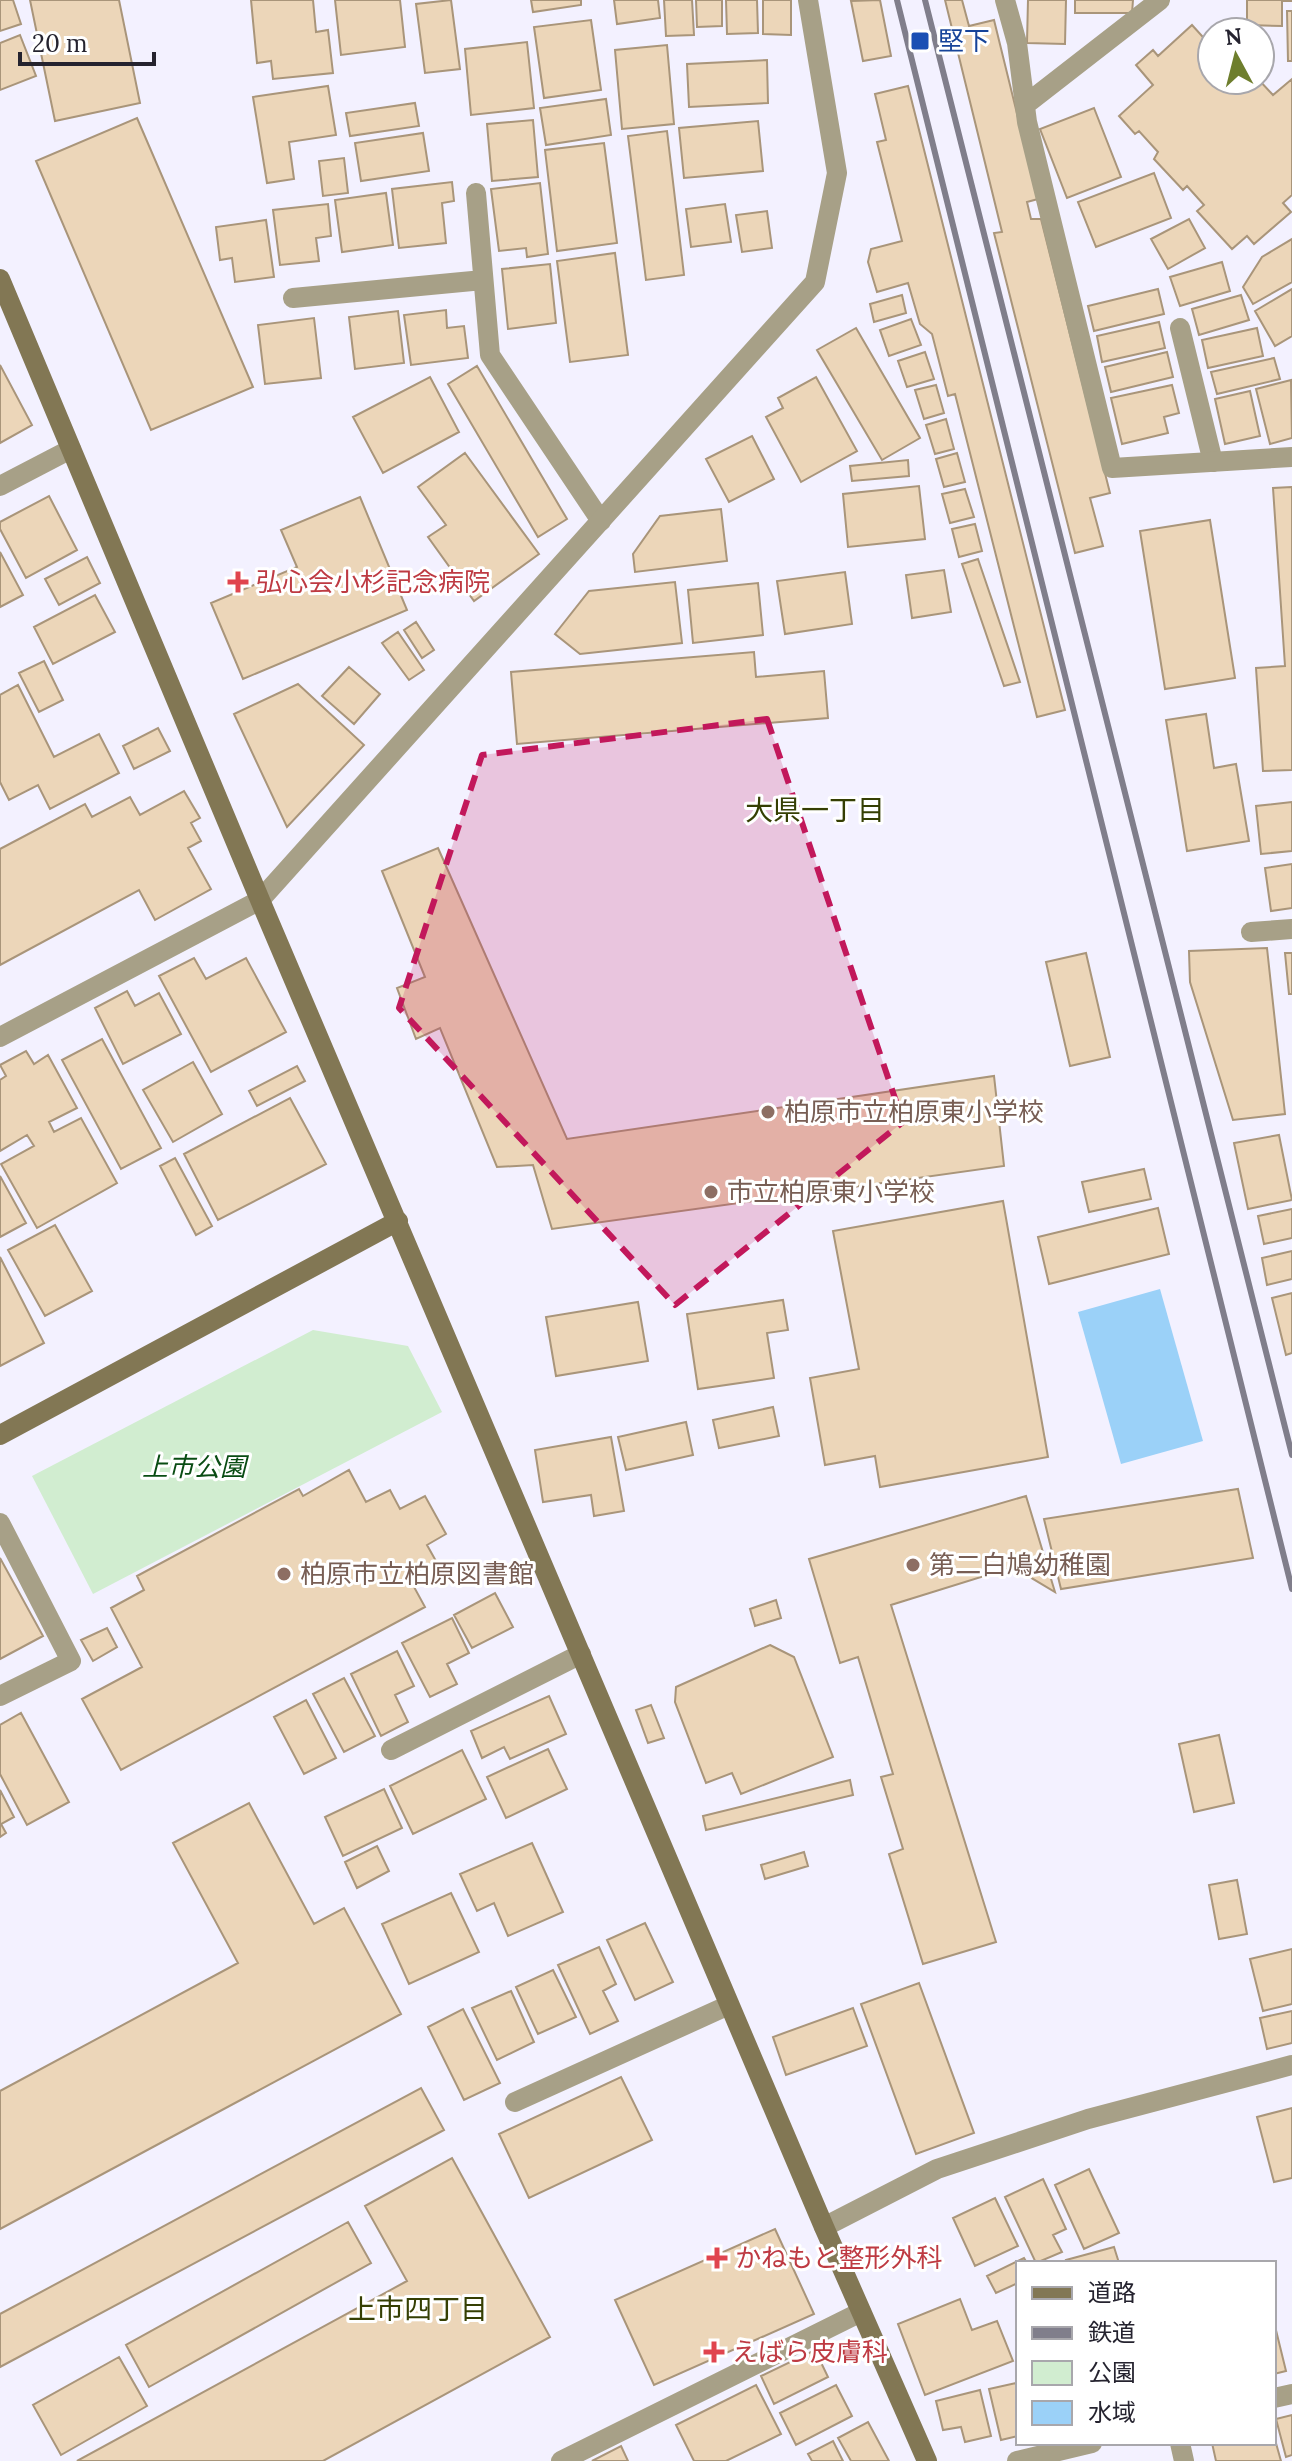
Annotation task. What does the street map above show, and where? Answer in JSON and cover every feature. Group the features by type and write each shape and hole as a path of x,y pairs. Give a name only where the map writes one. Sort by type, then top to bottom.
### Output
{"street":[{"path":"0,1037 260,900 815,282 837,173 808,0"},
{"path":"1005,0 1017,43 1025,105 1112,468 1292,457"},
{"path":"1025,105 1160,0"},
{"path":"476,193 490,355 601,521"},
{"path":"0,279 729,2005 927,2461"},
{"path":"293,298 483,280"},
{"path":"1180,328 1213,462"},
{"path":"0,486 71,449"},
{"path":"1251,932 1292,929"},
{"path":"0,1435 398,1221"},
{"path":"0,1523 71,1661 0,1696"},
{"path":"391,1750 581,1654"},
{"path":"515,2102 729,2005"},
{"path":"824,2227 937,2169 1088,2119 1292,2065"},
{"path":"561,2461 861,2312"},
{"path":"1017,2461 1084,2445"}],"highlighted area":[{"path":"767,719 903,1122 675,1305 399,1008 482,755"}],"green space":[{"name":"上市公園","path":"313,1330 408,1346 442,1412 93,1594 32,1476"}],"water":[{"path":"1160,1289 1203,1441 1121,1464 1078,1312"}],"building":[{"path":"0,0 13,0 21,24 0,31"},
{"path":"30,0 119,0 140,103 55,121"},
{"path":"251,0 313,0 316,32 328,30 333,73 273,79 271,61 257,63"},
{"path":"335,0 400,0 405,47 341,55"},
{"path":"451,0 460,69 425,73 416,4"},
{"path":"531,0 581,0 581,5 533,12"},
{"path":"614,0 658,0 660,18 617,24"},
{"path":"664,0 692,0 694,35 666,36"},
{"path":"696,0 722,0 722,26 697,27"},
{"path":"726,0 757,0 758,33 727,34"},
{"path":"763,0 791,0 791,35 763,34"},
{"path":"880,0 891,56 863,61 851,1"},
{"path":"945,0 962,0 969,26 994,20 1038,199 1027,202 1031,219 1041,219 1110,493 1090,498 1103,546 1075,553 994,233 1002,232"},
{"path":"1028,0 1066,0 1065,44 1027,43"},
{"path":"1075,0 1133,0 1132,13 1075,13"},
{"path":"1247,0 1292,0 1282,1 1282,26 1276,26 1276,16 1247,16"},
{"path":"1287,11 1292,11 1292,61 1288,61"},
{"path":"591,20 601,90 544,98 534,27"},
{"path":"1192,25 1196,29 1196,96 1276,96 1276,92 1292,79 1292,195 1283,203 1291,212 1254,244 1247,236 1232,249 1197,211 1204,205 1187,186 1183,190 1154,159 1158,152 1139,131 1135,134 1119,116 1153,85 1136,65 1153,50 1158,56"},
{"path":"20,35 36,76 0,90 0,43"},
{"path":"527,42 534,108 471,115 465,49"},
{"path":"667,45 674,124 622,129 615,50"},
{"path":"767,60 768,103 689,107 687,64"},
{"path":"328,86 336,135 289,142 294,179 267,183 253,97"},
{"path":"908,86 1065,710 1037,717 955,394 948,396 932,334 920,324 908,283 877,292 868,262 871,249 902,241 877,142 886,140 875,94"},
{"path":"606,99 611,135 546,145 540,108"},
{"path":"415,103 419,126 350,136 346,113"},
{"path":"1094,108 1121,177 1067,198 1040,129"},
{"path":"137,118 253,387 151,430 36,161"},
{"path":"533,120 538,177 492,181 487,124"},
{"path":"758,121 763,171 684,178 679,128"},
{"path":"667,131 684,275 646,280 628,136"},
{"path":"423,133 429,171 361,181 355,143"},
{"path":"604,143 617,243 557,251 545,150"},
{"path":"344,158 348,193 323,196 319,161"},
{"path":"1154,173 1171,218 1096,247 1078,202"},
{"path":"452,182 454,201 442,203 446,243 399,248 392,189"},
{"path":"540,183 548,254 527,257 526,248 499,251 491,189"},
{"path":"386,193 393,245 342,252 335,200"},
{"path":"328,204 331,236 316,238 319,261 280,265 273,210"},
{"path":"725,204 731,242 691,247 686,209"},
{"path":"767,211 772,248 742,252 736,215"},
{"path":"1189,219 1205,248 1168,269 1151,239"},
{"path":"266,220 274,277 235,282 232,258 220,260 216,227"},
{"path":"1292,239 1292,282 1253,304 1243,287 1262,257"},
{"path":"615,253 628,355 570,362 557,261"},
{"path":"1222,262 1230,291 1180,306 1170,277"},
{"path":"550,264 556,323 508,329 502,269"},
{"path":"1158,289 1164,314 1094,331 1088,306"},
{"path":"1292,289 1292,336 1275,346 1255,311"},
{"path":"902,295 906,313 874,322 870,304"},
{"path":"1241,295 1249,320 1199,335 1192,309"},
{"path":"446,310 447,328 464,326 468,358 411,365 404,315"},
{"path":"398,311 404,363 355,369 349,317"},
{"path":"314,318 321,378 265,384 258,325"},
{"path":"911,319 921,345 889,356 880,330"},
{"path":"1159,322 1165,348 1102,362 1097,336"},
{"path":"856,328 920,438 882,460 817,350"},
{"path":"1257,328 1263,356 1208,368 1202,340"},
{"path":"925,352 934,379 907,387 898,361"},
{"path":"1167,352 1173,377 1111,392 1105,367"},
{"path":"1274,358 1280,379 1217,394 1211,372"},
{"path":"0,365 32,425 0,443"},
{"path":"477,366 567,519 538,537 448,384"},
{"path":"430,377 459,432 383,473 353,417"},
{"path":"816,377 857,451 801,482 766,417 783,408 778,398"},
{"path":"1291,380 1292,438 1270,444 1256,389"},
{"path":"936,385 944,413 924,419 915,390"},
{"path":"1172,385 1179,413 1164,417 1168,433 1122,444 1111,398"},
{"path":"1250,391 1260,436 1225,444 1215,399"},
{"path":"946,419 954,449 935,454 926,425"},
{"path":"752,436 774,479 729,502 706,459"},
{"path":"465,453 539,554 474,601 428,537 446,525 418,487"},
{"path":"957,453 965,482 944,487 936,459"},
{"path":"908,460 909,476 852,481 850,466"},
{"path":"919,486 925,539 848,547 843,494"},
{"path":"1292,487 1292,770 1263,771 1256,668 1285,666 1273,488"},
{"path":"965,489 974,517 950,523 942,494"},
{"path":"49,496 77,550 26,578 0,529 0,522"},
{"path":"360,497 407,610 243,679 211,603 297,567 281,530"},
{"path":"721,509 727,561 635,572 633,554 660,516"},
{"path":"1210,520 1235,678 1165,689 1140,531"},
{"path":"975,524 982,551 959,557 952,529"},
{"path":"0,552 23,595 0,607"},
{"path":"87,557 100,583 59,605 45,579"},
{"path":"978,559 1020,682 1004,686 962,564"},
{"path":"944,570 951,612 912,618 906,575"},
{"path":"845,572 852,624 785,634 777,581"},
{"path":"675,582 682,643 580,654 555,634 589,591"},
{"path":"758,583 763,635 693,643 688,590"},
{"path":"95,595 115,632 53,664 34,627"},
{"path":"416,622 434,650 422,658 404,630"},
{"path":"398,632 424,670 409,680 382,643"},
{"path":"754,652 756,677 824,671 828,718 517,744 511,672"},
{"path":"44,661 63,700 39,712 19,673"},
{"path":"349,667 380,694 354,724 322,696"},
{"path":"298,684 364,745 287,827 234,714"},
{"path":"18,685 54,757 99,734 119,773 50,809 38,785 9,800 0,782 0,695"},
{"path":"1206,714 1214,768 1236,764 1249,841 1187,851 1166,720"},
{"path":"158,728 170,751 134,769 123,746"},
{"path":"184,791 200,818 191,823 201,841 188,848 211,889 155,920 139,890 0,965 0,849 85,804 92,817 130,797 140,815"},
{"path":"1292,802 1292,851 1261,854 1256,806"},
{"path":"438,848 567,1139 994,1076 1004,1166 552,1229 533,1165 497,1167 440,1028 416,1039 397,988 425,977 382,871"},
{"path":"1292,864 1292,908 1271,911 1265,868"},
{"path":"1267,948 1285,1114 1233,1120 1190,982 1189,951"},
{"path":"1086,953 1110,1057 1070,1066 1046,962"},
{"path":"1285,953 1292,953 1292,994 1289,994"},
{"path":"194,958 206,979 246,958 286,1032 211,1072 159,976"},
{"path":"127,991 135,1006 159,993 181,1034 123,1064 95,1008"},
{"path":"102,1039 161,1148 121,1169 62,1060"},
{"path":"26,1051 34,1064 48,1055 77,1108 49,1122 54,1132 81,1118 117,1183 37,1228 1,1164 34,1146 27,1135 0,1151 0,1080 6,1076 0,1065"},
{"path":"193,1062 222,1114 173,1142 143,1090"},
{"path":"297,1066 305,1081 257,1106 249,1091"},
{"path":"290,1098 326,1164 218,1220 184,1154"},
{"path":"1279,1135 1292,1200 1248,1209 1234,1143"},
{"path":"175,1158 212,1226 196,1235 160,1166"},
{"path":"1144,1169 1151,1199 1089,1212 1082,1182"},
{"path":"0,1176 26,1223 0,1237"},
{"path":"1003,1201 1048,1457 880,1487 875,1456 825,1465 810,1378 859,1369 833,1231"},
{"path":"1158,1208 1169,1254 1049,1284 1038,1237"},
{"path":"1292,1209 1292,1238 1264,1244 1258,1216"},
{"path":"55,1225 92,1291 45,1316 8,1250"},
{"path":"1292,1251 1292,1279 1267,1285 1262,1258"},
{"path":"0,1257 44,1343 0,1366"},
{"path":"1292,1293 1292,1353 1286,1355 1272,1298"},
{"path":"783,1300 788,1330 767,1333 774,1378 698,1389 687,1314"},
{"path":"638,1302 648,1361 556,1376 546,1317"},
{"path":"773,1407 779,1436 719,1448 713,1420"},
{"path":"686,1422 693,1455 626,1470 618,1437"},
{"path":"611,1437 624,1511 594,1516 591,1495 543,1502 535,1450"},
{"path":"349,1470 366,1502 390,1490 400,1509 425,1496 446,1534 427,1545 436,1561 408,1576 425,1607 121,1770 82,1699 142,1667 111,1608 144,1590 137,1576 299,1489 303,1496"},
{"path":"1238,1489 1253,1558 1061,1589 1044,1519"},
{"path":"1026,1496 1055,1592 1013,1567 891,1605 996,1942 923,1964 889,1854 903,1849 881,1777 893,1774 858,1657 840,1663 809,1559"},
{"path":"0,1558 43,1636 0,1659"},
{"path":"495,1593 513,1627 472,1648 454,1615"},
{"path":"776,1600 781,1618 755,1626 750,1609"},
{"path":"452,1618 469,1653 447,1664 457,1684 430,1697 402,1643"},
{"path":"107,1628 117,1647 93,1661 81,1640"},
{"path":"770,1645 794,1657 833,1757 741,1794 732,1773 706,1783 675,1702 676,1687"},
{"path":"397,1651 414,1686 395,1695 408,1722 381,1736 351,1674"},
{"path":"344,1678 375,1736 344,1752 313,1694"},
{"path":"549,1696 566,1734 510,1759 504,1747 482,1758 471,1731"},
{"path":"306,1700 336,1758 304,1774 274,1717"},
{"path":"651,1705 664,1738 648,1743 636,1710"},
{"path":"21,1713 69,1802 27,1825 0,1774 0,1725"},
{"path":"1219,1735 1234,1803 1194,1812 1179,1744"},
{"path":"548,1749 567,1789 506,1818 487,1777"},
{"path":"462,1750 486,1799 413,1834 390,1786"},
{"path":"850,1780 853,1795 706,1830 703,1816"},
{"path":"384,1789 402,1828 343,1856 325,1817"},
{"path":"0,1790 14,1817 1,1824 6,1833 0,1837"},
{"path":"249,1803 314,1924 344,1908 401,2014 0,2229 0,2091 238,1963 173,1843"},
{"path":"532,1843 563,1912 508,1936 494,1903 477,1911 460,1874"},
{"path":"377,1846 389,1871 357,1888 345,1862"},
{"path":"804,1852 808,1866 765,1879 761,1865"},
{"path":"1237,1880 1247,1934 1219,1939 1209,1885"},
{"path":"451,1893 479,1952 409,1984 382,1924"},
{"path":"645,1923 673,1982 635,2000 607,1940"},
{"path":"599,1947 616,1984 603,1991 618,2021 590,2034 558,1965"},
{"path":"1292,1949 1292,2004 1263,2011 1250,1959"},
{"path":"553,1970 576,2017 538,2034 516,1987"},
{"path":"919,1983 974,2133 916,2154 861,2004"},
{"path":"511,1991 534,2042 497,2060 472,2008"},
{"path":"853,2008 867,2046 786,2075 773,2037"},
{"path":"463,2009 500,2083 464,2100 428,2027"},
{"path":"1292,2011 1292,2043 1267,2049 1260,2018"},
{"path":"621,2077 652,2140 529,2198 499,2134"},
{"path":"421,2088 444,2130 0,2367 0,2314"},
{"path":"1292,2108 1292,2178 1274,2182 1257,2117"},
{"path":"452,2158 550,2337 323,2461 77,2461 407,2281 365,2206"},
{"path":"1089,2169 1119,2233 1084,2249 1055,2185"},
{"path":"1043,2179 1066,2229 1053,2235 1062,2252 1035,2261 1005,2197"},
{"path":"995,2198 1018,2246 975,2266 953,2218"},
{"path":"348,2222 371,2263 149,2387 126,2345"},
{"path":"775,2229 814,2314 654,2385 615,2300"},
{"path":"1114,2247 1118,2261 1066,2261"},
{"path":"1016,2262 1016,2284 996,2293 987,2276"},
{"path":"960,2299 972,2330 997,2321 1013,2361 925,2395 898,2324"},
{"path":"1276,2330 1286,2371 1276,2374"},
{"path":"815,2350 828,2377 774,2404 761,2376"},
{"path":"119,2357 147,2406 61,2455 33,2405"},
{"path":"1016,2383 1016,2436 1001,2440 989,2389"},
{"path":"756,2385 781,2434 726,2461 694,2461 676,2425"},
{"path":"836,2385 852,2416 796,2445 780,2413"},
{"path":"980,2390 991,2436 965,2442 961,2427 943,2430 936,2401"},
{"path":"1292,2415 1292,2455 1286,2457 1276,2419"},
{"path":"868,2422 889,2461 851,2461 838,2438"},
{"path":"833,2441 843,2461 812,2461 808,2454"},
{"path":"1276,2443 1281,2461 1216,2461 1212,2445"},
{"path":"621,2446 628,2461 592,2461"}],"railway":[{"path":"897,0 1292,1589"},
{"path":"925,0 1292,1455"}],"place":[{"name":"堅下","path":"920,41"},
{"name":"弘心会小杉記念病院","path":"238,582"},
{"name":"柏原市立柏原東小学校","path":"768,1112"},
{"name":"市立柏原東小学校","path":"711,1192"},
{"name":"第二白鳩幼稚園","path":"913,1565"},
{"name":"柏原市立柏原図書館","path":"284,1574"},
{"name":"かねもと整形外科","path":"717,2258"},
{"name":"えばら皮膚科","path":"714,2352"}],"district":[{"name":"大県一丁目","path":"815,810"},
{"name":"上市四丁目","path":"418,2309"}]}
